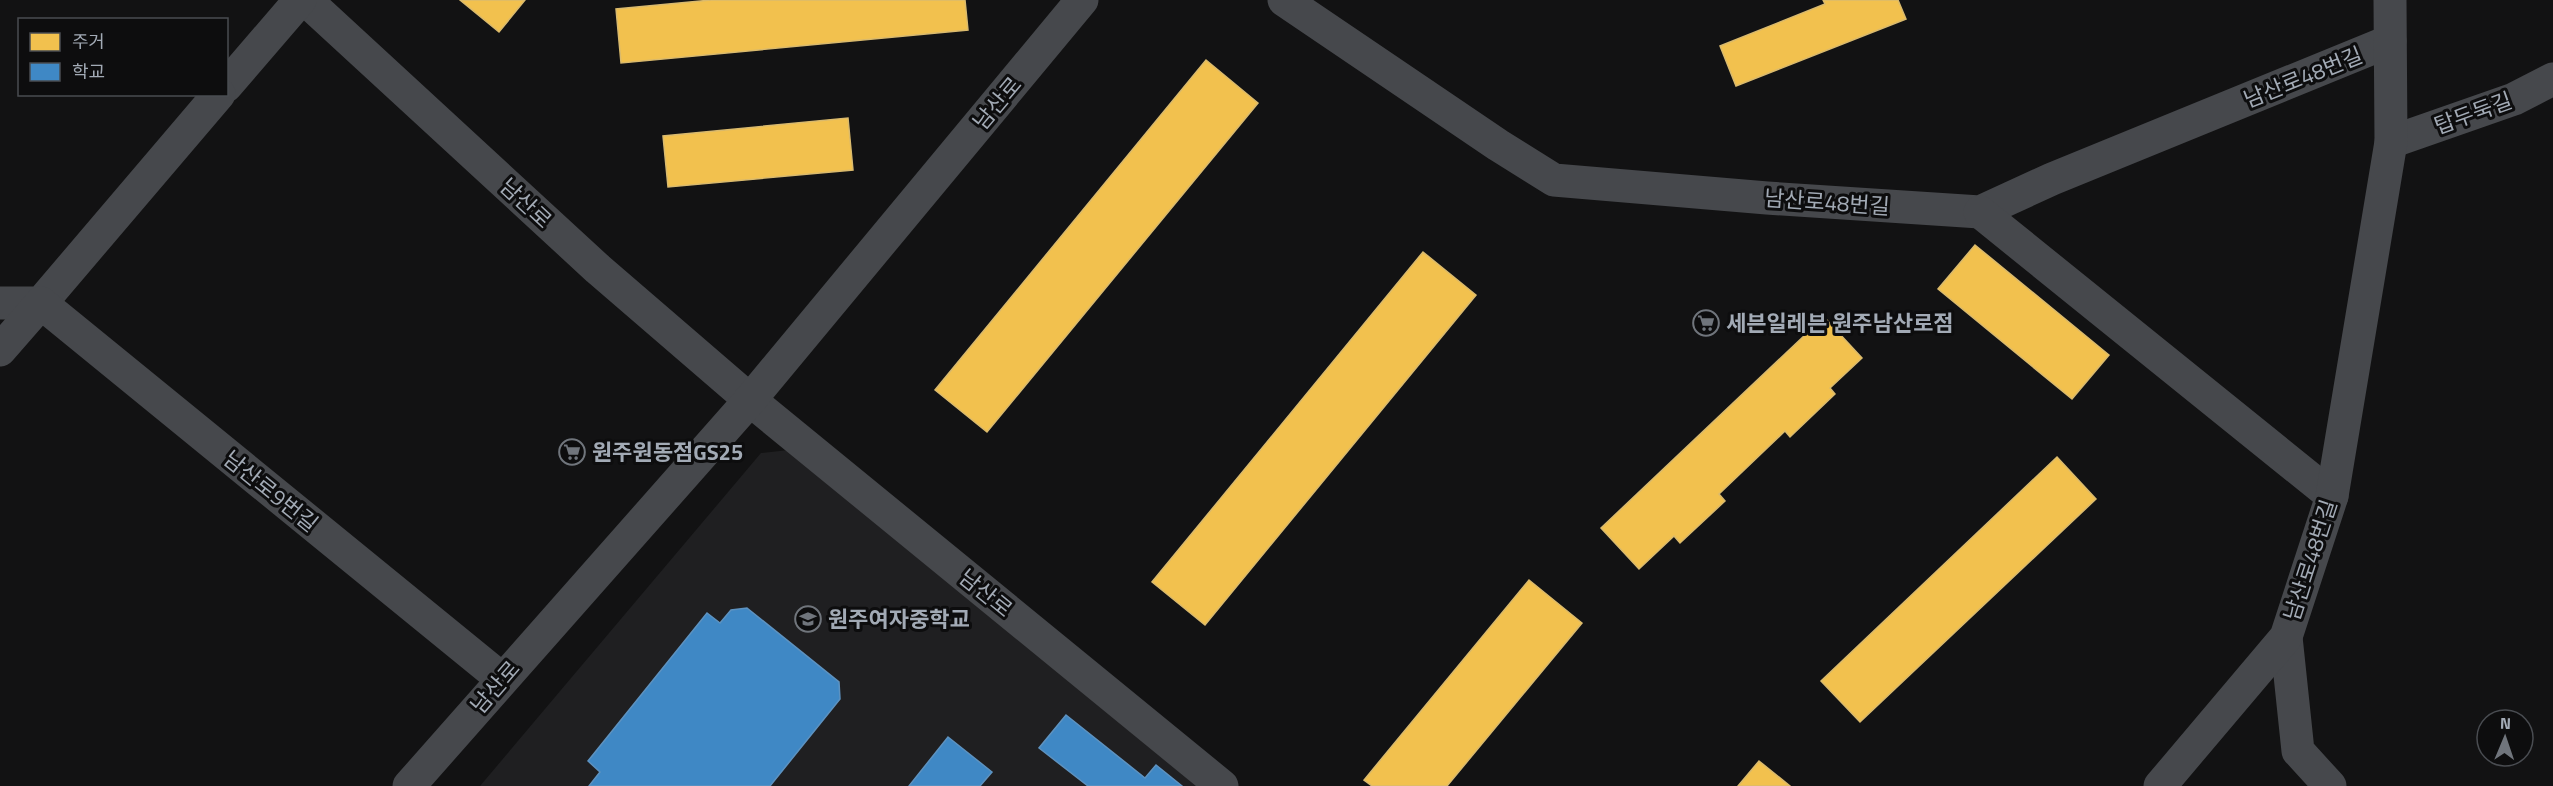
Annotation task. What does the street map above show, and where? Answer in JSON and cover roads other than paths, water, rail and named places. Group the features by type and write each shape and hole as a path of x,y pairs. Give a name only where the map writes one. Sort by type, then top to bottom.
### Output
{"street":[{"path":"228,84 300,0"},
{"name":"남산로","path":"306,0 597,269 750,400 1222,786"},
{"name":"남산로","path":"409,786 501,679 750,400 1082,0"},
{"name":"남산로48번길","path":"1284,0 1498,145 1554,180 1767,198 1980,212 2052,179 2390,41"},
{"name":"남산로48번길","path":"2160,786 2286,637 2332,496 2391,142 2390,0"},
{"name":"탑두둑길","path":"2391,142 2514,99 2553,79"},
{"path":"0,350 217,96"},
{"path":"1980,212 2332,496"},
{"path":"0,303 41,303"},
{"name":"남산로9번길","path":"41,303 501,679"},
{"path":"2286,637 2298,751 2330,786"}],"place":[{"name":"세븐일레븐 원주남산로점","path":"1706,323"},
{"name":"원주원동점GS25","path":"572,452"},
{"name":"원주여자중학교","path":"808,619"}]}
